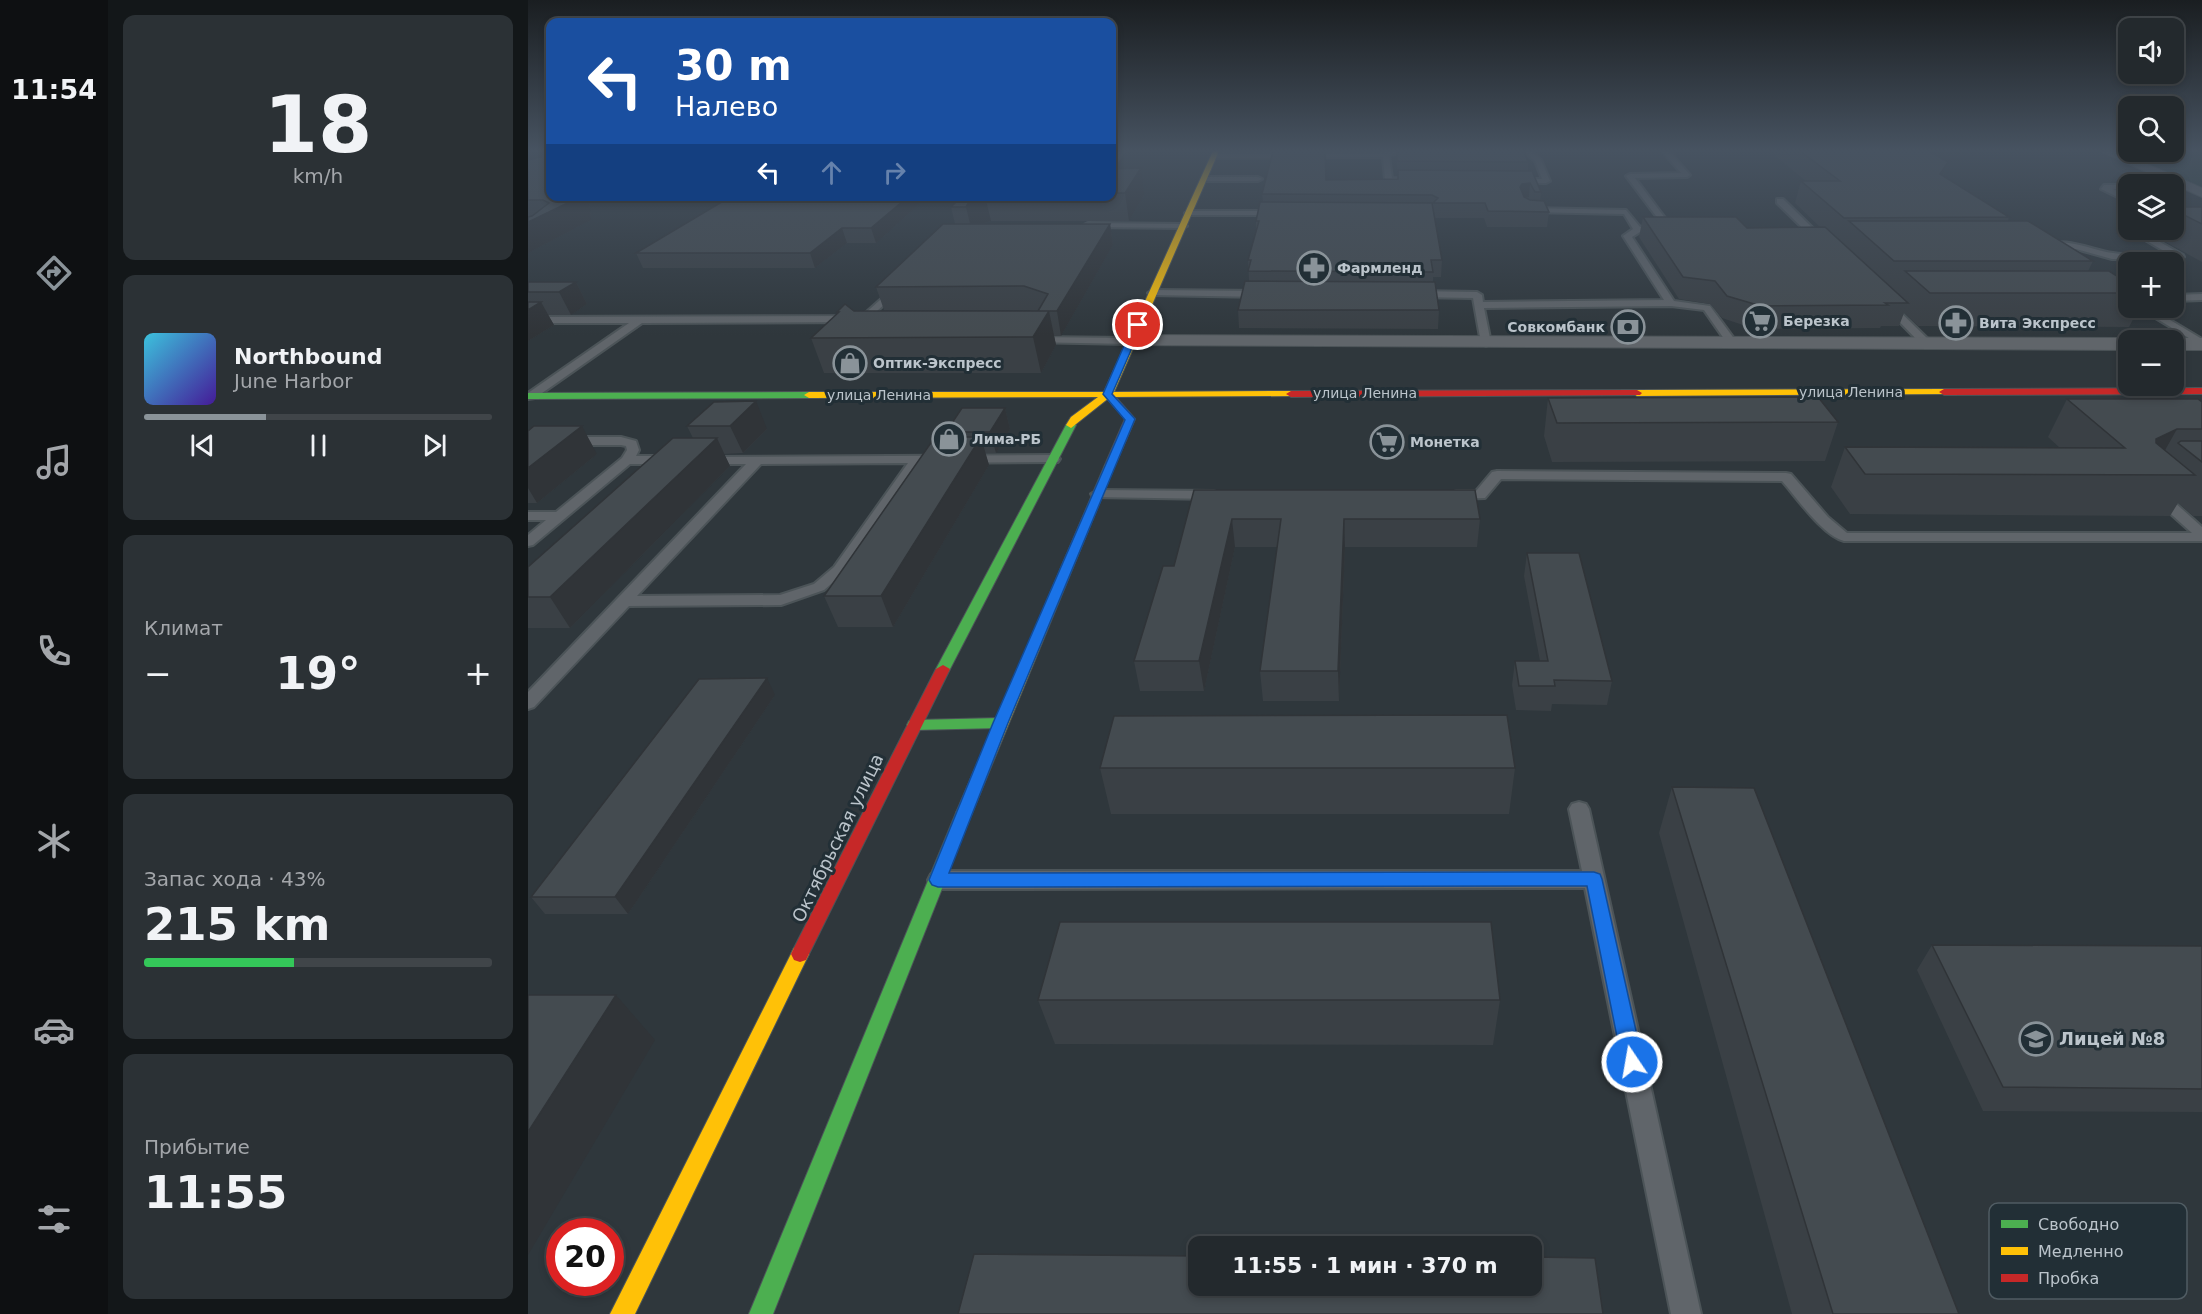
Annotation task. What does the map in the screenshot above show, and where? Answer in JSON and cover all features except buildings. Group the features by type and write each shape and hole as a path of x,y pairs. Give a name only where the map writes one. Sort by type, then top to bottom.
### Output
{"street":[{"path":"761,1314 1000,723 1130,419 1108,394 1189,212"},
{"path":"1130,341 2118,344"},
{"path":"2184,344 2202,344"},
{"name":"улица Ленина","path":"530,396 2202,391"},
{"name":"Октябрьская улица","path":"622,1314 914,725 1074,419 1108,394"},
{"path":"914,725 1000,723"}],"lane":[{"path":"1626,212 1638,230"},
{"path":"1657,212 1667,226 1638,230 1627,236 1671,303"},
{"path":"1792,212 1835,254"},
{"path":"1073,225 1116,229 1186,219 1282,213"},
{"path":"2039,246 2076,246 2112,256 2180,256 2151,240"},
{"path":"855,330 905,279"},
{"path":"1153,293 1269,294"},
{"path":"1408,294 1477,294 1486,343"},
{"path":"2184,298 2202,297"},
{"path":"1893,298 1881,298 1928,345"},
{"path":"1479,304 1671,303 1707,308 1733,344"},
{"path":"528,320 865,319 888,315"},
{"path":"2160,318 2202,344"},
{"path":"530,396 640,320"},
{"path":"1032,339 1041,326"},
{"path":"1020,340 1130,341"},
{"path":"528,441 621,441 632,444 633,450 627,460 528,542"},
{"path":"627,460 1054,459"},
{"path":"528,702 757,460"},
{"path":"624,601 781,600 819,586 839,570 917,460"},
{"path":"1444,495 1480,495 1497,475 1786,477 1823,520 1844,537 2202,536"},
{"path":"2151,489 2202,536"},
{"path":"1098,494 1231,495"},
{"path":"528,516 558,516"},
{"path":"1579,809 1686,1314"},
{"path":"938,880 1594,879"}],"traffic: fast":[{"path":"528,396 809,395"},
{"path":"943,669 1071,425"},
{"path":"914,725 1000,723"},
{"path":"761,1314 964,813"}],"traffic: slow":[{"path":"1071,425 1074,419 1108,394 1189,212"},
{"path":"1637,393 1944,392"},
{"path":"809,395 1291,394"},
{"path":"964,813 1110,465"},
{"path":"622,1314 800,954"}],"traffic: jam":[{"path":"1944,392 2202,391"},
{"path":"1291,394 1637,393"},
{"path":"1108,394 1130,419 1110,465"},
{"path":"800,954 943,669"}],"place":[{"name":"Фармленд","path":"1314,268"},
{"name":"Березка","path":"1760,321"},
{"name":"Вита Экспресс","path":"1956,323"},
{"name":"Совкомбанк","path":"1628,327"},
{"name":"Оптик-Экспресс","path":"850,363"},
{"name":"Лима-РБ","path":"949,439"},
{"name":"Монетка","path":"1387,442"},
{"name":"Лицей №8","path":"2036,1039"}],"route":[{"path":"1138,325 1108,394 1130,419 1000,723 938,880 1594,879 1632,1062"}]}
